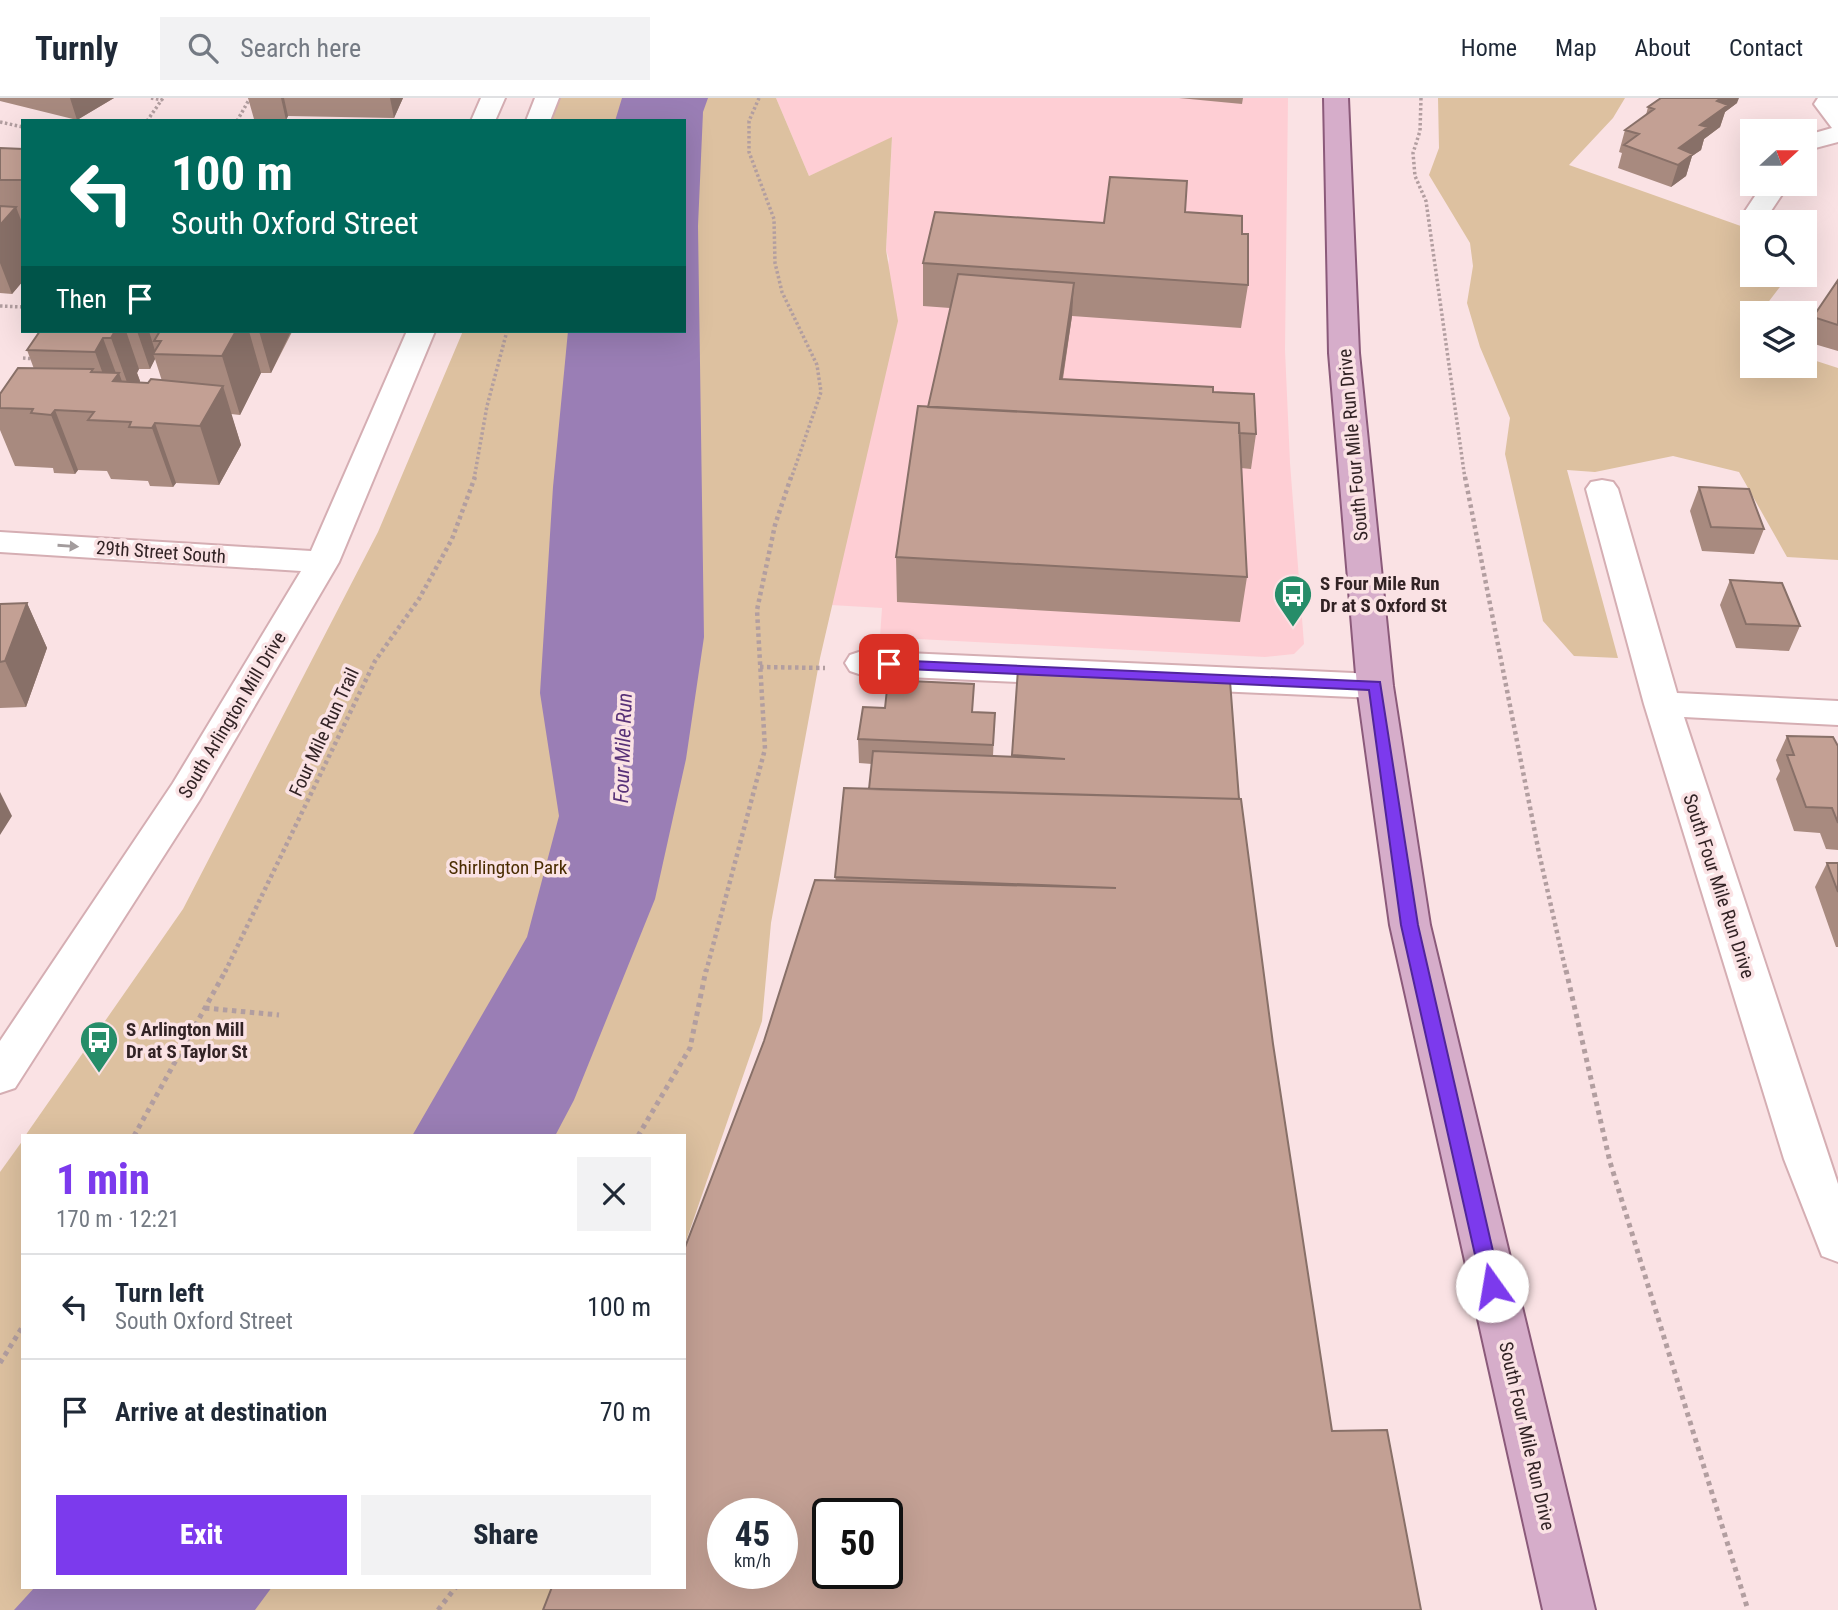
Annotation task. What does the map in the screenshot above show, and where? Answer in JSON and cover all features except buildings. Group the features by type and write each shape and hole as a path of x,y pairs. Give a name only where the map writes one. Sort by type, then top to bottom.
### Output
{"main road":[{"name":"South Four Mile Run Drive","path":"1336,98 1345,353 1375,686 1409,925 1569,1610"}],"street":[{"path":"484,119 492,98"},
{"path":"539,119 547,98"},
{"path":"1829,98 1826,104 1838,122"},
{"path":"1817,140 1838,134"},
{"name":"South Arlington Mill Drive","path":"0,1076 180,803 323,562 420,333"},
{"name":"South Four Mile Run Drive","path":"1602,489 1662,704 1822,1159 1838,1242"},
{"name":"29th Street South","path":"0,542 323,562"},
{"path":"862,663 1375,686"},
{"path":"1662,704 1838,713"}],"path":[{"path":"148,119 162,99 151,98"},
{"path":"238,119 250,98"},
{"path":"639,1134 690,1048 709,958 765,749 757,610 775,525 821,392 817,365 782,292 775,263 774,219 749,152 749,121 759,98"},
{"path":"1421,98 1420,131 1413,153 1415,176 1426,201 1467,495 1539,853 1610,1162 1748,1610"},
{"path":"0,122 21,127"},
{"path":"0,306 20,307"},
{"name":"Four Mile Run Trail","path":"135,1134 273,877 375,661 419,598 453,539 474,482 487,406 506,333"},
{"path":"23,358 44,360"},
{"path":"760,667 823,669 862,663"},
{"path":"205,1008 279,1015"},
{"path":"0,1363 21,1329"},
{"path":"438,1610 454,1589"}],"shaded area":[{"path":"776,98 1288,98 1285,350 1290,463 1304,644 1294,654 1265,657 880,637 882,608 831,605 889,259 886,250 892,138 809,176"}],"green space":[{"name":"Shirlington Park","path":"558,98 776,98 809,176 892,137 886,250 898,321 820,658 771,923 762,1021 686,1241 686,1134 26,1134 183,909 378,532 462,333 686,333 686,119 550,119"},
{"path":"1438,98 1625,98 1613,118 1569,165 1740,226 1740,287 1780,287 1769,301 1740,301 1740,378 1817,378 1817,361 1838,368 1838,560 1787,557 1739,472 1673,456 1595,472 1567,470 1618,658 1574,656 1543,621 1505,454 1510,418 1480,347 1467,303 1473,266 1470,243 1429,175 1439,148"},
{"path":"21,1143 21,1589 560,1589 551,1610 0,1610 0,1172"}],"water":[{"name":"Four Mile Run","path":"622,98 708,98 703,112 698,226 704,637 686,759 655,899 574,1100 556,1134 413,1134 527,937 559,816 540,693 553,487 568,333 686,333 686,119 616,119"},
{"path":"33,1589 271,1589 255,1610 14,1610"}],"place":[{"name":"S Four Mile Run Dr at S Oxford St","path":"1293,628"},
{"name":"S Arlington Mill Dr at S Taylor St","path":"99,1074"}],"route":[{"path":"889,664 1375,686 1409,925 1492,1286"}]}
